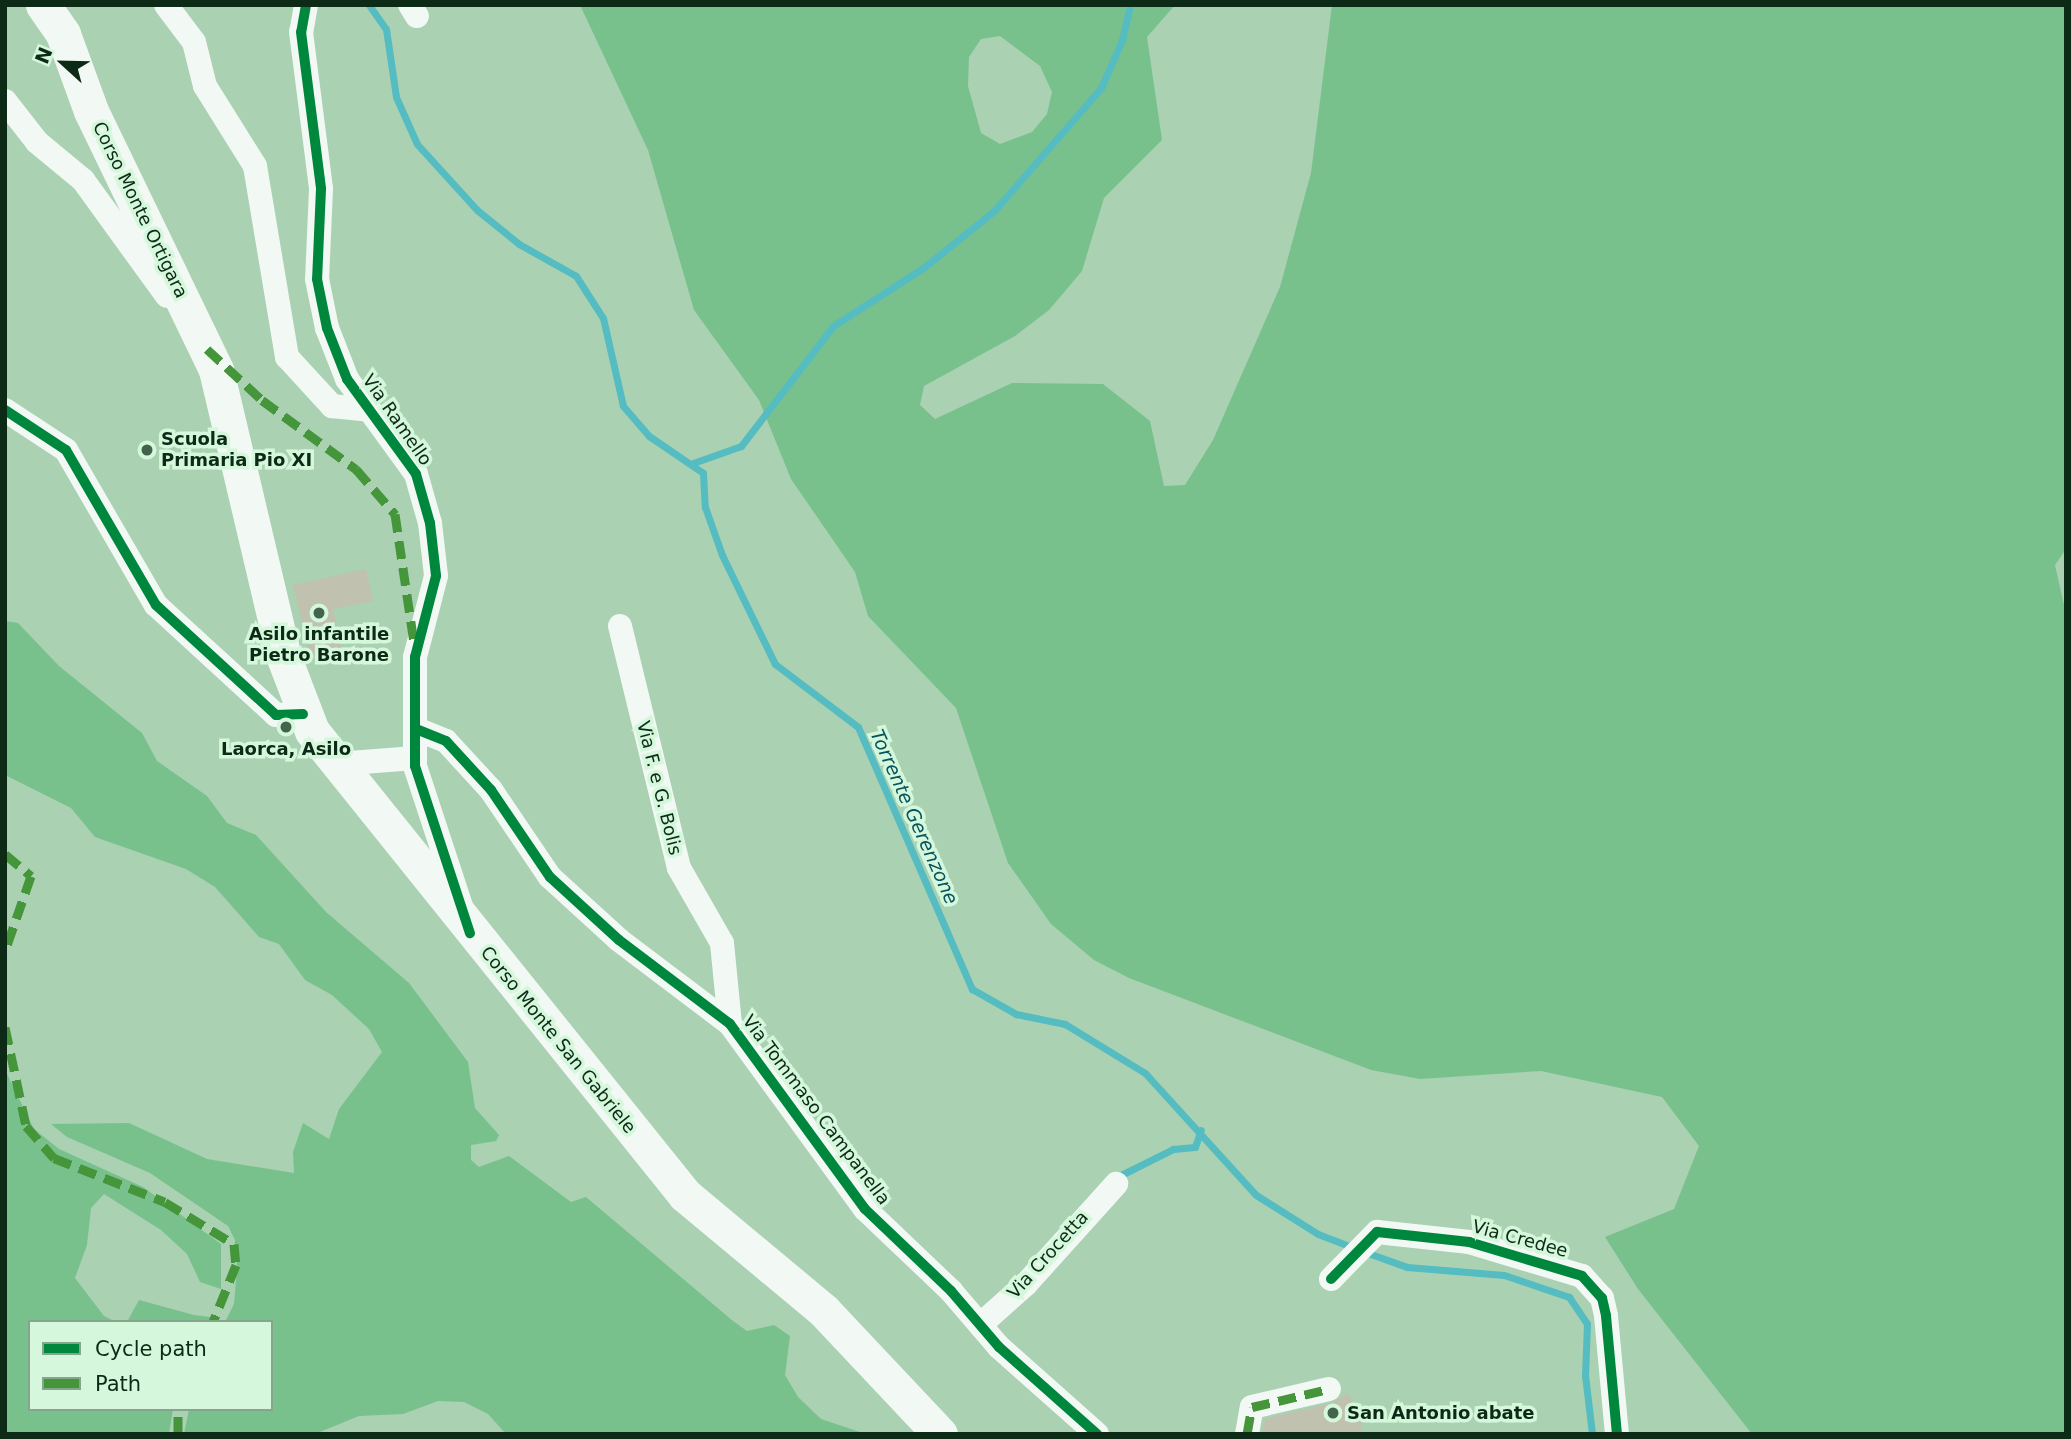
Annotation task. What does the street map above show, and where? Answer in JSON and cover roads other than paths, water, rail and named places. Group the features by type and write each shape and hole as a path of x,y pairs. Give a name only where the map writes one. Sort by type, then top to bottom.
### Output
{"main road":[{"name":"Corso Monte Ortigara","path":"43,5 63,34 91,111 203,340"},
{"name":"Corso Monte San Gabriele","path":"203,340 216,370 284,658 303,714 337,764 470,933 695,1205 824,1311 940,1434"}],"street":[{"name":"Via Ramello","path":"166,5 194,42 205,86 255,166 287,357 332,406 369,410"},
{"path":"289,41 295,5"},
{"name":"Via Ramello","path":"306,5 301,32 321,189 317,279 327,328 347,379 416,474 430,523 436,576 415,657 415,758 470,933"},
{"path":"5,101 37,142 83,180 203,340"},
{"path":"5,410 66,450 156,605 276,715 303,714"},
{"name":"Via F. e G. Bolis","path":"620,626 679,868 722,943 730,1024"},
{"name":"Via Tommaso Campanella","path":"416,729 446,741 491,790 550,877 619,940 730,1024 865,1209 980,1325 1097,1434"},
{"path":"337,764 382,765 415,758"},
{"name":"Via Crocetta","path":"980,1325 1026,1284 1116,1184"},
{"name":"Via Credee","path":"1337,1271 1377,1232 1469,1242 1582,1276 1602,1298 1617,1434"},
{"path":"1247,1434 1252,1407 1329,1389"}],"waterway":[{"name":"Torrente Gerenzone","path":"369,5 386,29 396,97 417,144 477,210 519,244 576,276 603,318 623,406 649,436 703,473 705,507 722,555 775,664 858,727 972,989 1016,1014 1065,1024 1145,1073 1256,1195 1318,1234 1354,1248"},
{"path":"693,463 741,446 833,326 923,268 994,211 1101,88 1122,40 1130,5"},
{"path":"1117,1177 1173,1149 1195,1147 1201,1130"},
{"name":"Torrente Gerenzone","path":"1365,1252 1407,1267 1504,1275 1569,1297 1587,1324 1585,1375 1592,1434"}],"place":[{"name":"Scuola Primaria Pio XI","path":"147,450"},
{"name":"Asilo infantile Pietro Barone","path":"319,613"},
{"name":"Laorca, Asilo","path":"286,727"},
{"name":"San Antonio abate","path":"1333,1413"}]}
